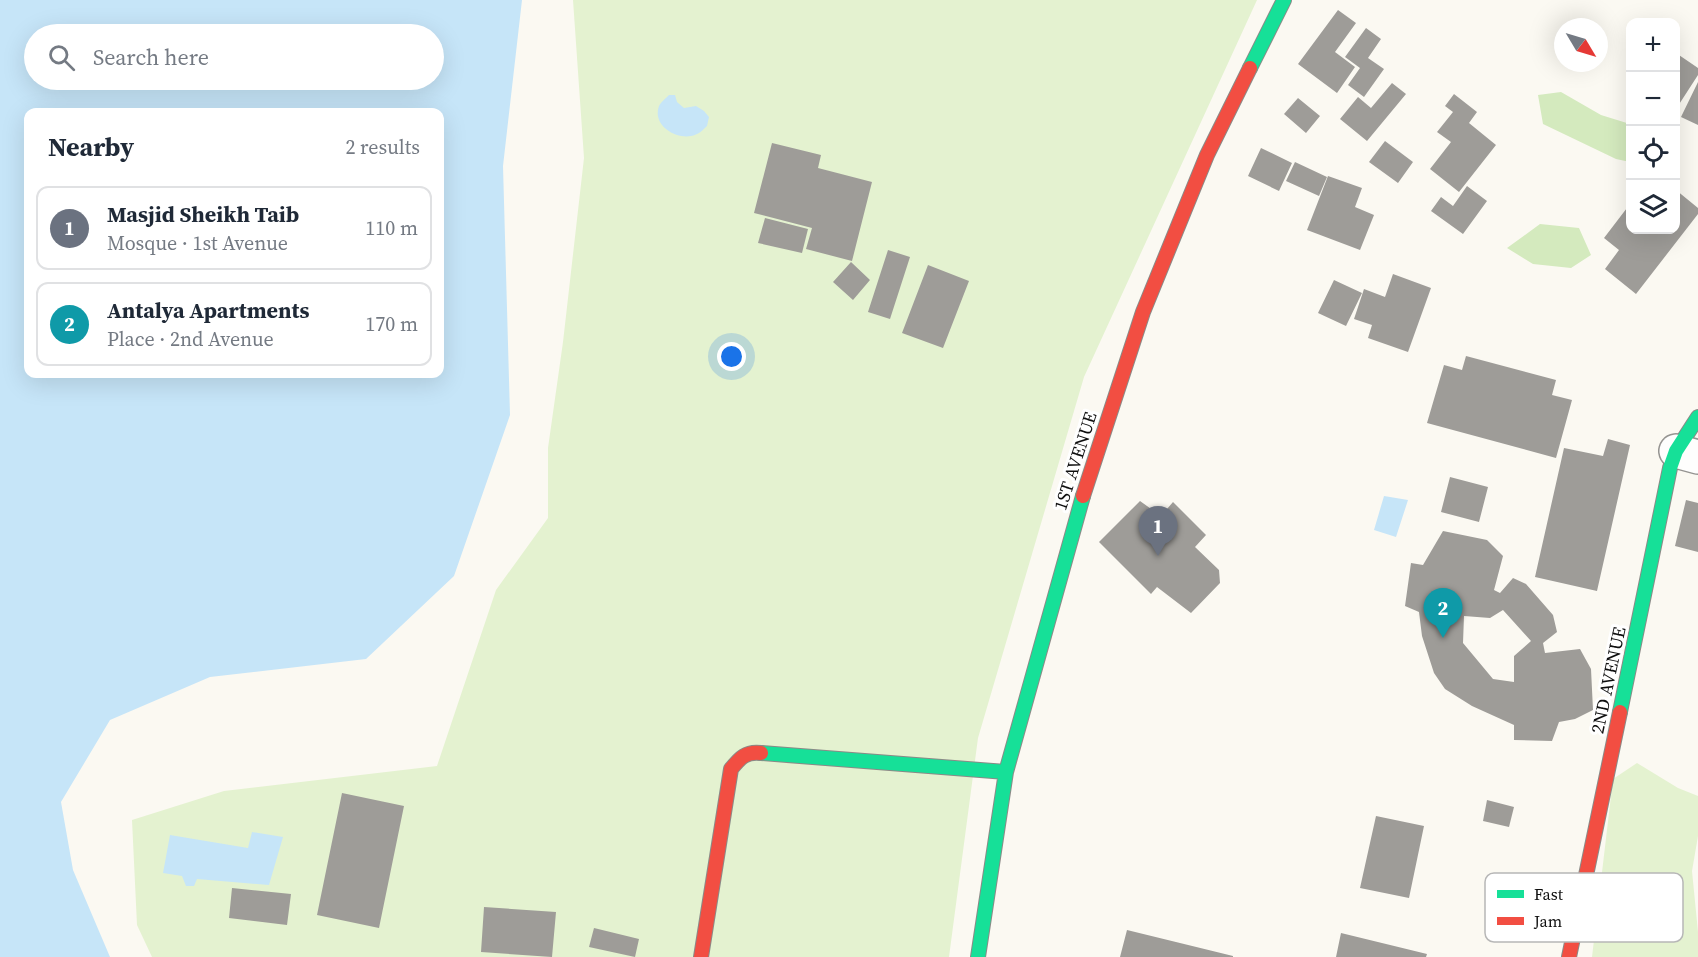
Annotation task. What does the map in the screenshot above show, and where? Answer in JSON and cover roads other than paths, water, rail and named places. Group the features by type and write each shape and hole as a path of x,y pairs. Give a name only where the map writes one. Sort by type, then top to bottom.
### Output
{"street":[{"name":"1ST AVENUE","path":"978,957 1006,772 1084,487 1143,312 1208,155 1284,0"},
{"name":"2ND AVENUE","path":"1586,873 1670,468 1687,454 1698,417"},
{"path":"701,957 731,769 742,756 754,752 1006,772"},
{"name":"2ND AVENUE","path":"1569,957 1572,942"}],"water":[{"path":"0,0 522,0 503,166 510,415 454,576 366,659 210,677 110,720 61,802 73,870 110,957 0,957"},
{"path":"669,95 675,95 677,102 684,108 696,106 704,111 709,117 707,126 691,136 678,135 666,129 658,113 659,106"},
{"path":"1384,496 1408,500 1396,537 1374,530"},
{"path":"252,832 283,837 269,885 197,879 194,886 186,886 182,876 163,873 170,835 248,848"}],"place":[{"name":"Masjid Sheikh Taib","path":"1158,556"},
{"name":"Antalya Apartments","path":"1443,638"}]}
